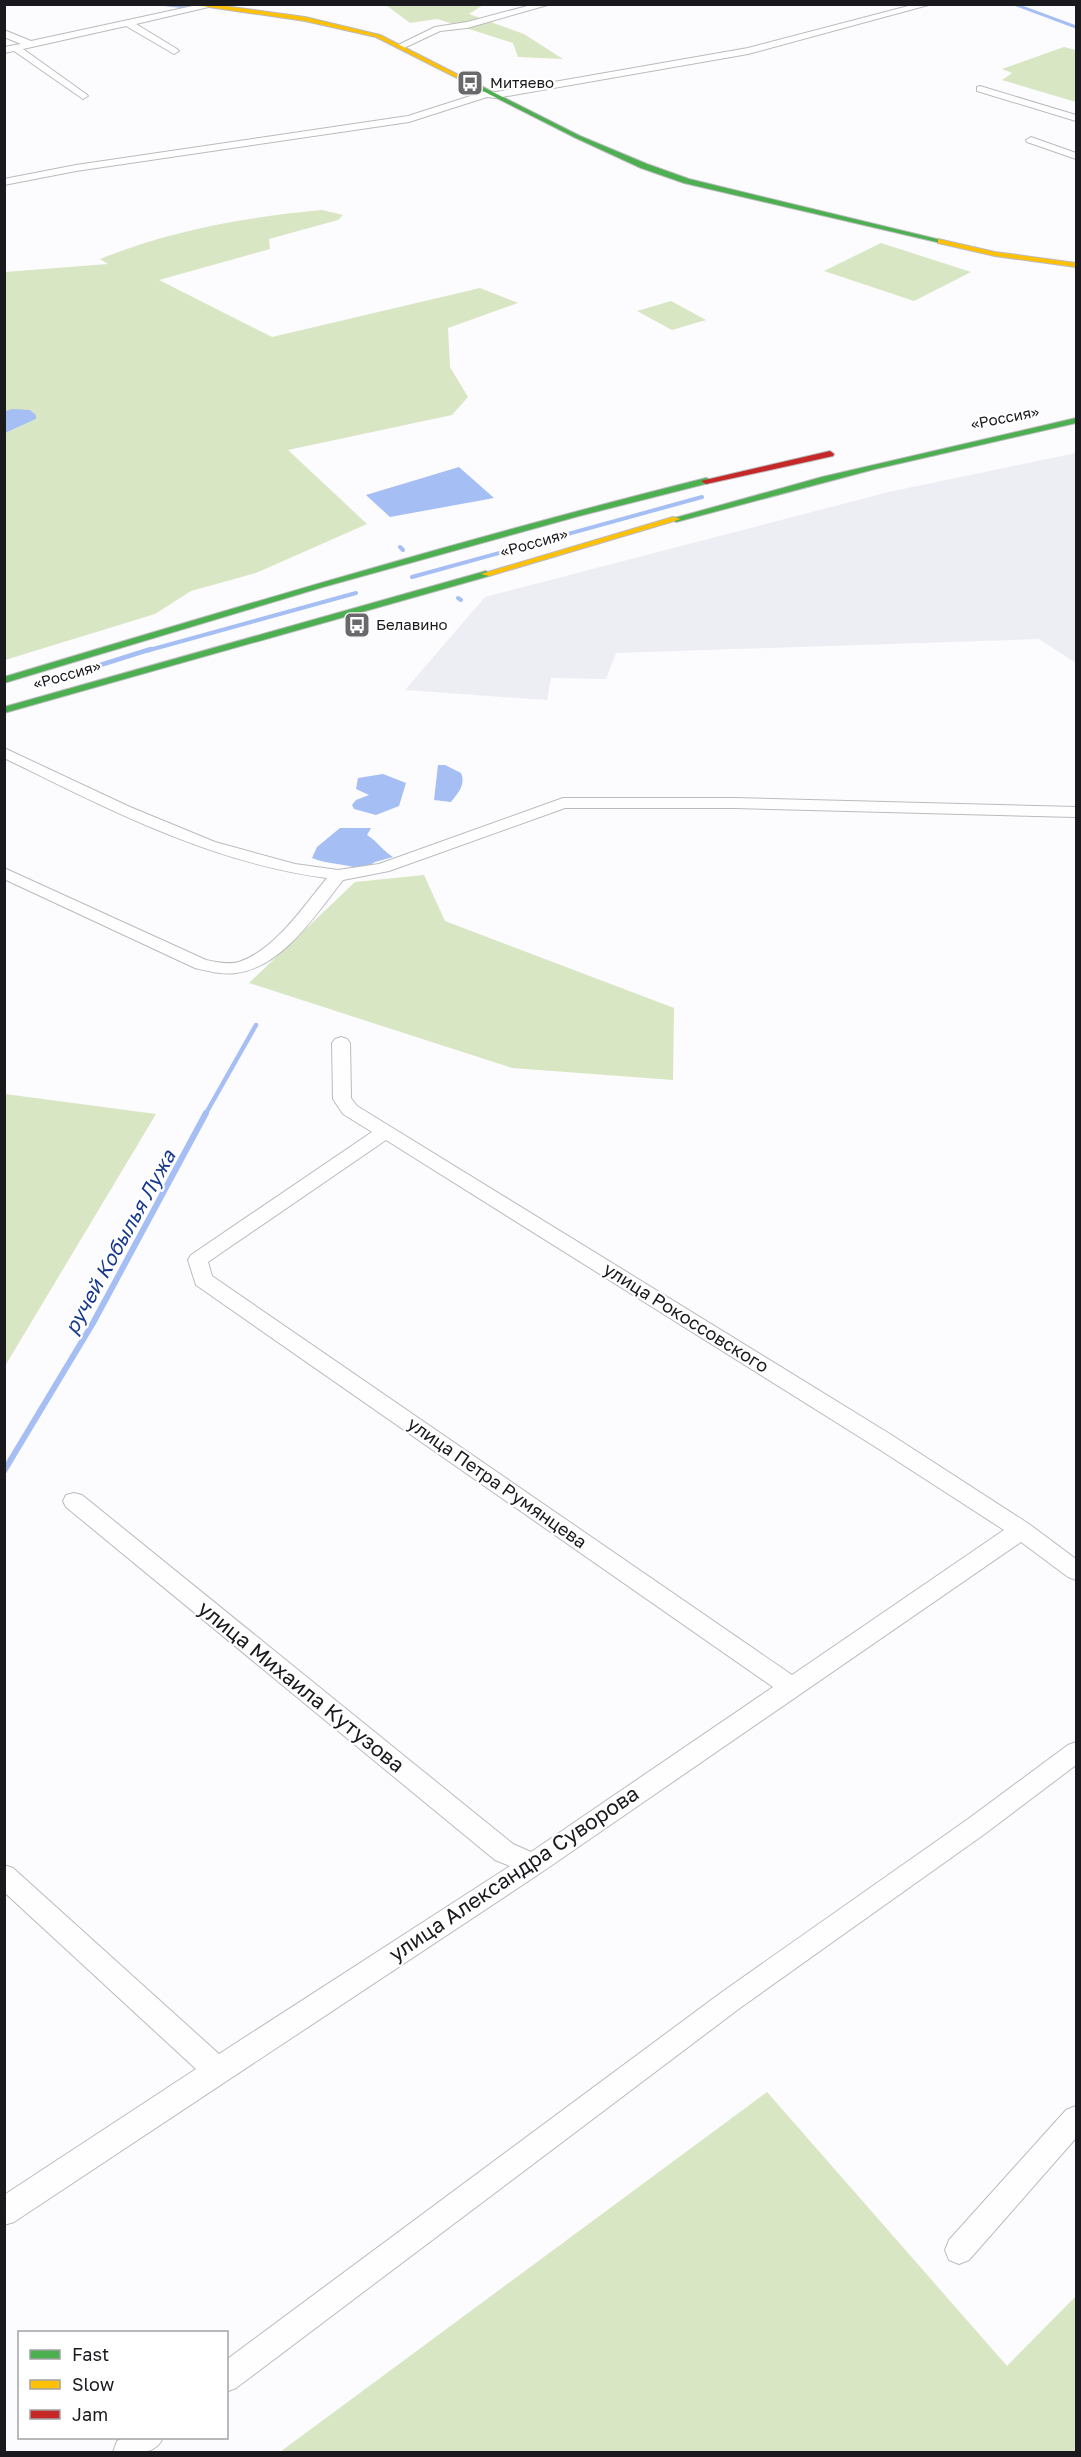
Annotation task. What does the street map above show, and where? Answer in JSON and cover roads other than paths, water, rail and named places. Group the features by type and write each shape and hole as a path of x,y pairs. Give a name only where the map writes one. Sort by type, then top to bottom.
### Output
{"main road":[{"path":"191,4 335,25 367,33 401,46 578,137 678,178 995,255 1077,266"},
{"name":"«Россия»","path":"1007,421 1077,409"},
{"name":"«Россия»","path":"4,710 366,609 797,484 940,448 1077,421"},
{"name":"«Россия»","path":"4,680 245,605 607,505 770,466 849,451"},
{"path":"411,559 395,569 397,581 415,589 435,589"},
{"path":"328,582 353,580 373,587 377,600 366,609"}],"street":[{"path":"401,46 438,29 466,25 547,4"},
{"path":"4,182 76,168 409,119 486,94 496,95 748,51 928,4"},
{"path":"4,51 208,6"},
{"path":"129,24 174,51"},
{"path":"4,33 32,45"},
{"path":"16,48 83,96"},
{"path":"980,89 1077,118"},
{"path":"1031,140 1077,156"},
{"path":"4,752 96,796 207,844 266,862 339,875 383,868 563,803 734,803 1077,812"},
{"path":"4,873 201,964 225,969 246,965 282,941 339,875"},
{"name":"улица Рокоссовского","path":"341,1043 342,1098 350,1110 872,1434 1021,1530 1077,1570"},
{"name":"улица Петра Румянцева","path":"385,1132 198,1260 203,1280 790,1686"},
{"name":"улица Михаила Кутузова","path":"74,1501 504,1852 533,1864"},
{"name":"улица Александра Суворова","path":"4,2212 533,1864 1021,1530"},
{"path":"228,2377 731,2000 977,1826 1077,1752"},
{"path":"4,1876 217,2070"},
{"path":"959,2250 1077,2119"},
{"path":"128,2452 147,2439"}],"water":[{"path":"30,410 36,415 36,419 5,433 5,411"},
{"path":"459,467 494,498 390,517 366,495"},
{"path":"438,765 445,765 461,773 462,785 451,802 434,800"},
{"path":"383,774 406,783 399,806 376,815 354,809 352,805 356,800 369,795 356,789 358,778"},
{"path":"340,828 371,828 367,835 393,857 375,862 363,870 312,858 317,847"}],"waterway":[{"path":"159,4 187,7"},
{"path":"1014,4 1076,27"},
{"path":"412,577 702,497"},
{"path":"400,547 403,550"},
{"path":"146,651 356,593"},
{"path":"37,685 151,649"},
{"name":"ручей Кобылья Лужа","path":"205,1115 256,1025"},
{"name":"ручей Кобылья Лужа","path":"4,1471 93,1323 206,1113"}],"place":[{"name":"Митяево","path":"470,83"},
{"name":"Белавино","path":"357,625"}]}
